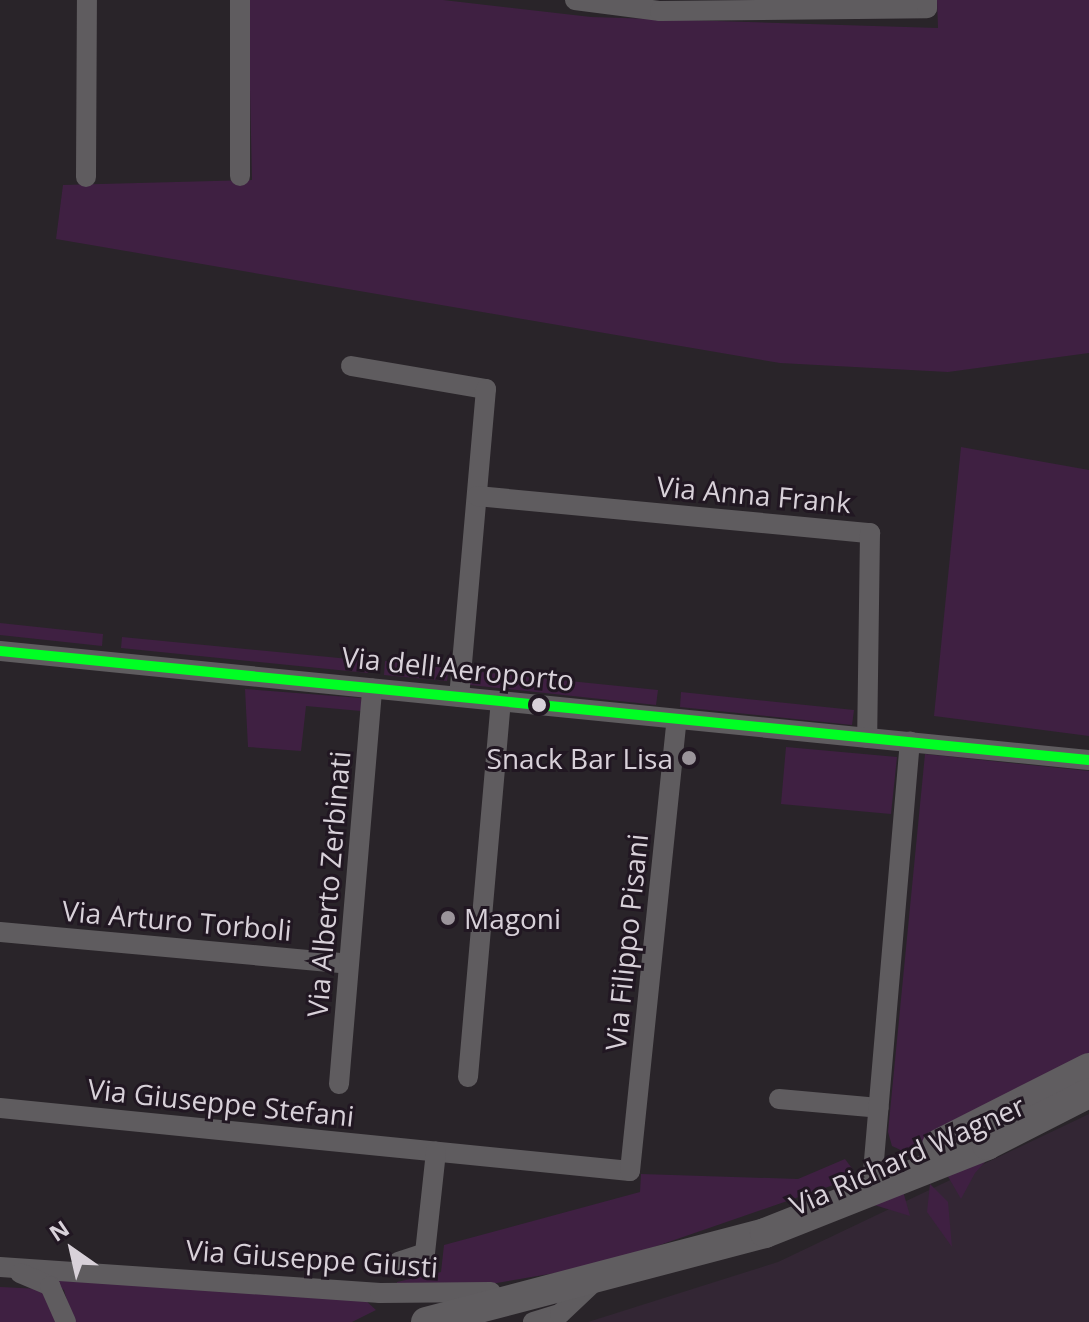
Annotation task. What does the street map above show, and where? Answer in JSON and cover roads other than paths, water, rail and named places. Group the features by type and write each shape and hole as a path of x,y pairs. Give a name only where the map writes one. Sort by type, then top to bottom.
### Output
{"main road":[{"name":"Via Richard Wagner","path":"726,1241 1089,1068"},
{"name":"Via Richard Wagner","path":"426,1322 606,1277 726,1241 922,1173 1089,1093"}],"street":[{"path":"86,177 87,0"},
{"path":"240,0 240,176"},
{"path":"575,0 660,6 927,4"},
{"path":"351,366 486,389 459,697"},
{"name":"Via Anna Frank","path":"477,496 870,533 867,738"},
{"name":"Via dell'Aeroporto","path":"0,651 1089,760"},
{"name":"Via Alberto Zerbinati","path":"339,1084 372,688"},
{"path":"468,1077 501,701"},
{"name":"Via Filippo Pisani","path":"630,1171 677,719"},
{"path":"873,1172 910,742"},
{"name":"Via Arturo Torboli","path":"0,932 349,964"},
{"path":"779,1099 879,1108"},
{"name":"Via Giuseppe Stefani","path":"0,1108 630,1171"},
{"path":"398,1262 425,1253 436,1152"},
{"name":"Via Giuseppe Giusti","path":"0,1268 458,1296 563,1275 606,1277"},
{"name":"Via Giuseppe Giusti","path":"0,1268 50,1286 66,1322"},
{"path":"533,1322 560,1314 606,1277"}],"place":[{"name":"Snack Bar Lisa","path":"689,758"},
{"name":"Magoni","path":"448,918"}]}
